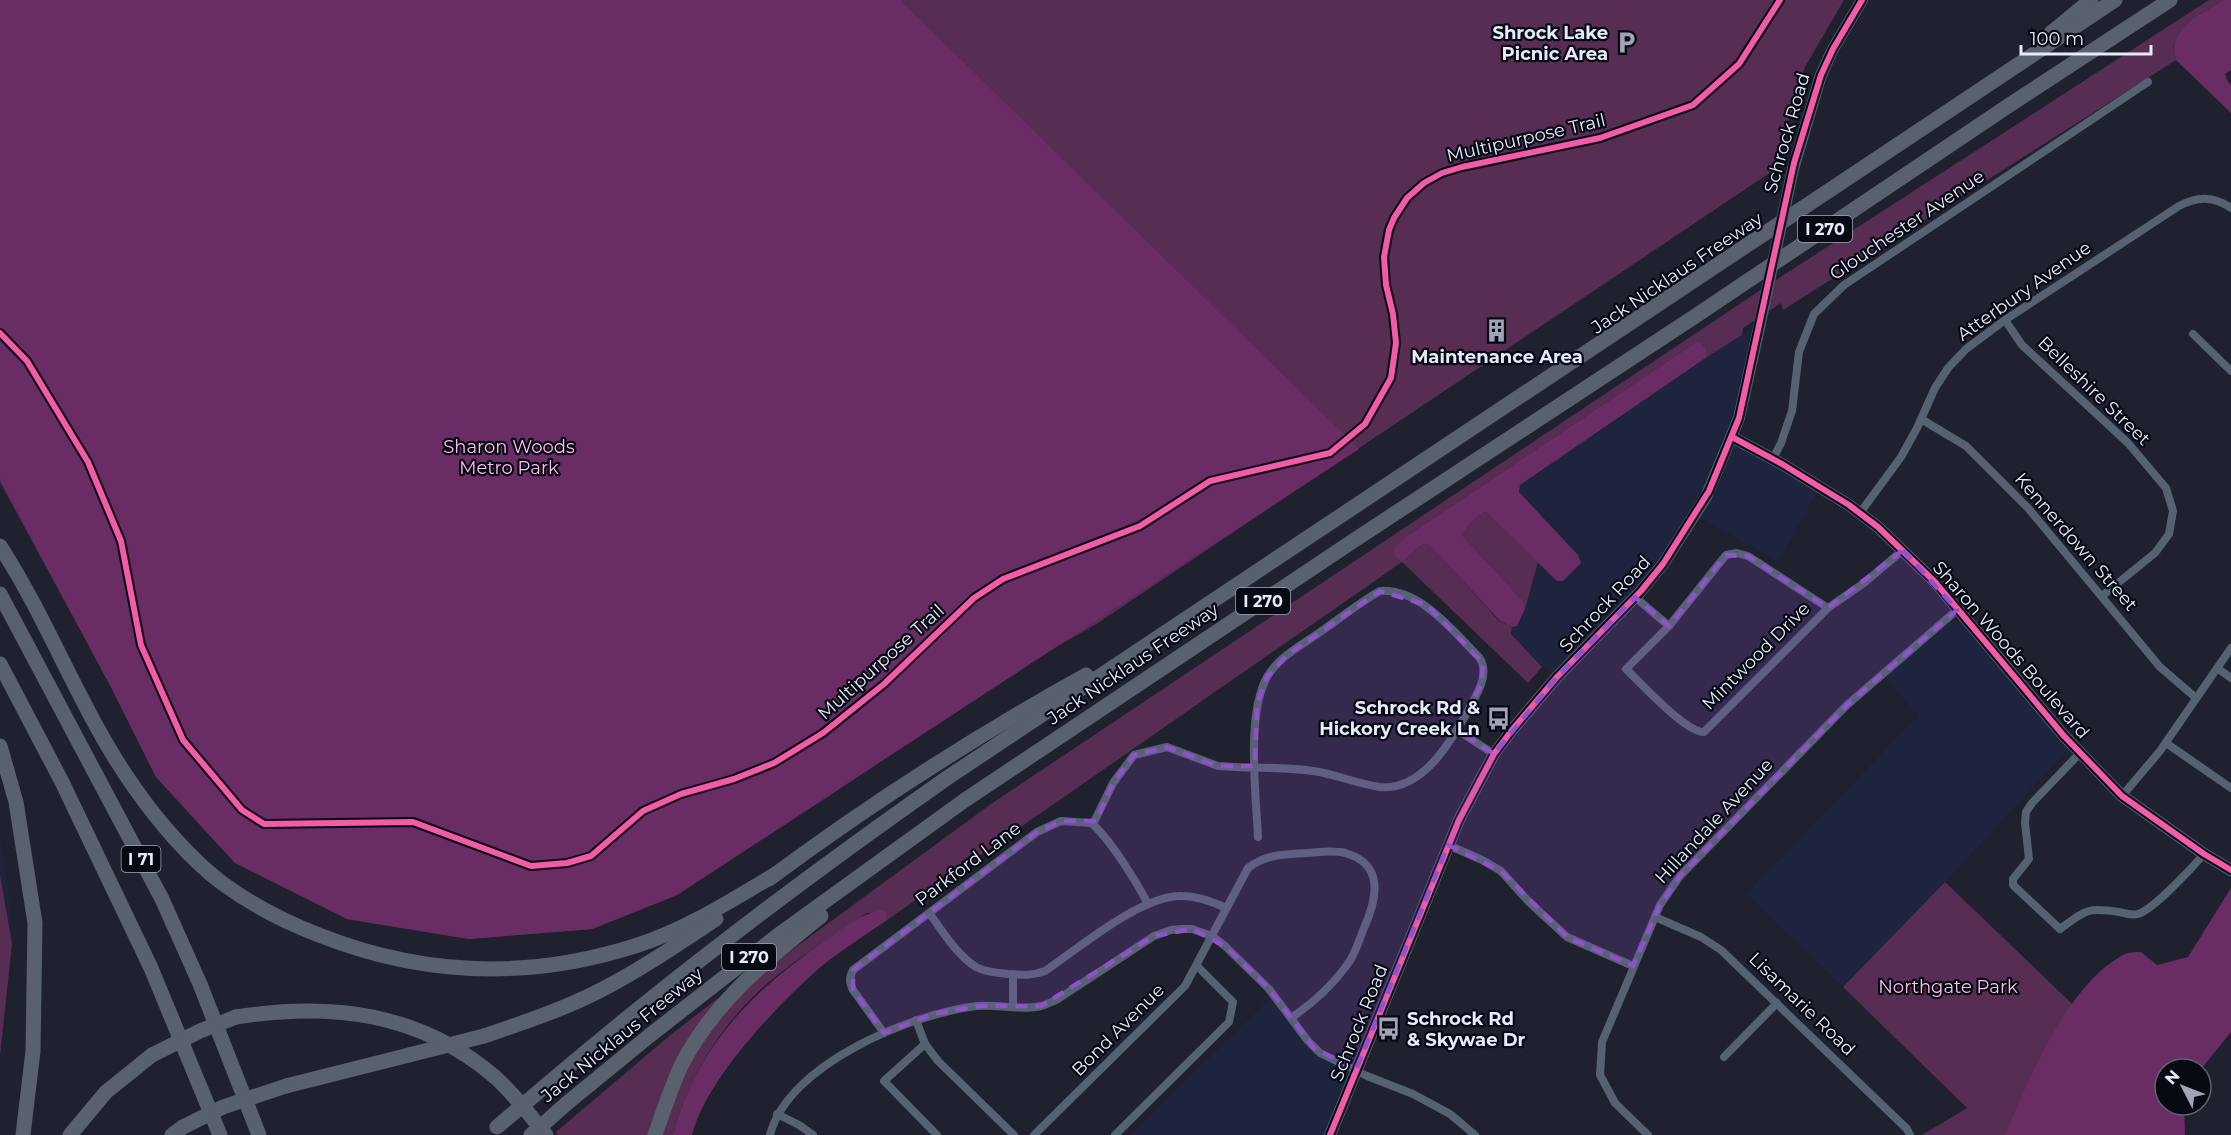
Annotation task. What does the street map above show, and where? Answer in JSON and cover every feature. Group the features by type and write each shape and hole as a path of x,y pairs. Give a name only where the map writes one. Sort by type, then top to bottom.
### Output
{"highway":[{"path":"1984,88 2091,0"},
{"name":"Jack Nicklaus Freeway","path":"493,1131 690,966 866,835 1472,427 2115,0"},
{"name":"Jack Nicklaus Freeway","path":"531,1135 649,1036 772,940 939,819 1093,713 2170,0"},
{"path":"2060,72 2184,0"},
{"path":"0,546 33,599 110,750 135,789 177,841 221,883 261,909 298,927 342,945 392,959 445,968 503,970 568,964 641,945 676,930 776,874"},
{"name":"I 71","path":"0,594 164,904 204,995 259,1135"},
{"path":"177,1131 223,1107 286,1086 484,1036 546,1014 598,991 663,954 902,785 1076,680 1173,628"},
{"name":"I 71","path":"0,664 62,782 146,957 220,1135"},
{"path":"0,746 16,802 35,923 33,1052 23,1135"},
{"path":"655,1135 682,1065 705,1027 735,992 787,943 939,819"},
{"path":"70,1135 106,1092 152,1055 200,1031 236,1017 271,1011 314,1009 357,1013 383,1019 445,1043 495,1077 526,1109 546,1135"}],"main road":[{"name":"Schrock Road","path":"1335,1133 1356,1070 1448,845 1494,754 1558,676 1635,597 1663,564 1709,491 1732,437 1747,386 1793,169 1821,75 1833,49 1862,0"},
{"name":"Sharon Woods Boulevard","path":"1732,437 1773,459 1860,513 1903,550 1935,582 2080,753 2122,796 2204,854 2231,870"}],"street":[{"name":"Glouchester Avenue","path":"1773,459 1792,411 1799,352 1814,314 1844,285 2148,82"},
{"name":"Atterbury Avenue","path":"1860,513 1901,456 1935,388 1948,368 1966,349 2005,320 2192,199 2207,198 2221,201 2231,208"},
{"name":"Belleshire Street","path":"2005,320 2022,345 2128,443 2166,488 2173,511 2169,534 2155,553 2102,596"},
{"path":"2193,334 2231,371"},
{"name":"Kennerdown Street","path":"1921,419 1966,446 2028,508 2160,668 2196,698"},
{"path":"1635,597 1669,626 1726,555 1737,553 1748,556 1828,608 1864,583 1903,550"},
{"path":"1148,903 1093,824 1113,783 1134,755 1167,747 1218,766 1255,766 1287,767 1325,772 1380,787 1399,786 1415,778 1441,754 1468,711 1481,685 1484,670 1483,663 1427,605 1388,590 1380,591 1287,655 1267,677 1257,704 1255,766 1258,837"},
{"name":"Mintwood Drive","path":"1669,626 1626,669 1684,724 1697,732 1704,732 1828,608"},
{"name":"Hillandale Avenue","path":"1648,1135 1615,1103 1600,1075 1602,1042 1660,906 1680,876 1839,714 1957,610"},
{"path":"2122,796 2166,743 2231,648"},
{"path":"2217,668 2231,678"},
{"path":"1457,730 1494,754"},
{"path":"2166,743 2231,788"},
{"path":"2080,753 2026,812 2029,859 2013,879 2013,885 2060,929 2080,914 2096,909 2133,915 2143,911 2185,877 2204,854"},
{"name":"Parkford Lane","path":"884,1033 849,984 853,970 1037,832 1061,821 1087,821 1093,824"},
{"path":"1448,845 1502,871 1529,902 1567,937 1634,966"},
{"path":"1212,936 1248,868 1258,860 1274,855 1330,852 1345,853 1362,861 1373,875 1376,894 1371,912 1349,963 1320,998 1291,1018"},
{"path":"930,914 960,953 977,968 1035,975 1045,971 1148,903 1182,896 1210,901 1226,908"},
{"name":"Lisamarie Road","path":"1655,917 1701,937 1721,950 1910,1135"},
{"path":"770,1135 777,1114 801,1084 831,1062 884,1033 933,1014 979,1006 1041,1006 1058,999 1162,932 1192,929 1212,936 1225,946 1269,989 1314,1048 1356,1070 1413,1094 1450,1114 1475,1135"},
{"name":"Bond Avenue","path":"1034,1135 1185,986 1212,936"},
{"path":"1115,1135 1229,1022 1233,1002 1197,966"},
{"path":"1012,1007 1013,974"},
{"path":"1724,1057 1777,1003"},
{"path":"916,1020 925,1044 938,1061 1014,1135"},
{"path":"925,1044 884,1081 937,1135"},
{"path":"777,1114 813,1135"}],"highlighted area":[{"path":"1903,550 1957,610 1847,705 1680,876 1660,905 1633,966 1567,937 1501,871 1448,845 1356,1070 1314,1048 1269,989 1225,946 1192,929 1154,936 1041,1006 979,1006 933,1014 884,1033 853,990 853,970 1037,832 1061,821 1096,821 1113,783 1134,755 1167,747 1218,766 1255,766 1257,704 1267,677 1287,655 1380,591 1427,605 1483,663 1481,685 1457,730 1494,754 1557,677 1635,597 1669,626 1726,555 1748,556 1828,608"}],"shaded area":[{"path":"1761,323 1733,440 1822,484 1778,562 1696,515 1664,560 1555,680 1511,634 1512,627 1517,626 1525,609 1538,562 1557,581 1578,555 1519,492 1520,485 1707,357"},
{"path":"1964,619 2072,746 1843,987 1746,894 1918,716 1884,676 1951,621"},
{"path":"0,837 8,884 12,944 0,1056"},
{"path":"1274,994 1311,1044 1354,1069 1328,1135 1131,1135"}],"green space":[{"name":"Sharon Woods Metro Park","path":"0,0 1844,0 1805,67 1777,168 1098,623 978,692 835,792 677,895 592,929 469,939 347,919 235,863 156,777 111,687 0,482"},
{"name":"Sharon Woods Metro Park","path":"0,0 904,0 902,2 1359,449 677,895 592,929 469,939 347,919 235,863 156,777 111,687 0,479"},
{"path":"2209,0 2224,0 2196,17 2181,30 2174,48 2176,60 1783,310 1781,303 1743,328 1742,335 1707,357 1706,348 1695,343 1407,536 1402,562 887,920 886,912 867,913 781,972 752,997 722,1032 709,1051 688,1092 673,1135 660,1135 682,1074 712,1026 753,982 789,952 991,804 1759,291"},
{"path":"2224,0 2231,0 2231,70 2225,74 2231,85 2231,113 2176,60 2174,48 2176,38 2188,23"},
{"path":"1695,343 1700,343 1706,348 1707,357 1520,485 1519,492 1578,555 1581,563 1563,581 1557,581 1486,512 1475,518 1466,529 1463,536 1524,602 1525,609 1517,626 1512,627 1500,621 1429,544 1423,544 1402,562 1395,556 1394,549 1407,536"},
{"path":"1486,512 1538,562 1525,609 1524,602 1463,536 1472,521 1478,515"},
{"path":"1429,543 1499,621 1512,627 1511,634 1542,667 1528,683 1402,562 1423,544"},
{"path":"0,875 12,944 0,1056"},
{"name":"Northgate Park","path":"1945,882 2114,1044 2023,1135 1922,1135 1967,1108 1843,987"},
{"path":"2231,888 2231,1032 2211,1057 2153,1057 2153,1117 2184,1117 2185,1135 2005,1135 2052,1035 2084,988 2103,969 2123,955 2134,952 2141,952 2157,965 2188,957"},
{"path":"881,910 886,912 887,920 823,965 746,1043 712,1090 692,1135 673,1135 683,1103 696,1074 712,1048 752,1000 799,959 846,926 859,918"},
{"path":"718,998 720,1001 650,1135 558,1135 556,1132 668,1037"}],"cycle path":[{"name":"Multipurpose Trail","path":"0,333 27,361 88,462 121,541 141,645 183,740 242,810 264,824 413,822 531,866 567,863 591,856 643,811 681,794 734,779 774,763 823,733 884,684 974,598 1003,579 1140,526 1210,481 1330,453 1365,424 1391,378 1396,343 1393,314 1386,285 1384,257 1389,230 1407,198 1424,183 1442,173 1600,138 1693,105 1739,64 1780,0"},
{"path":"1330,1135 1459,820 1494,754 1557,677 1641,591 1663,564 1709,491 1739,418 1794,163 1821,75 1833,49 1862,0"},
{"path":"1732,437 1849,505 1878,527 1935,582 2064,736 2122,796 2204,854 2231,870"}],"place":[{"name":"Shrock Lake Picnic Area","path":"1626,43"},
{"name":"Maintenance Area","path":"1497,331"},
{"name":"Schrock Rd & Hickory Creek Ln","path":"1498,718"},
{"name":"Schrock Rd & Skywae Dr","path":"1389,1029"}]}
